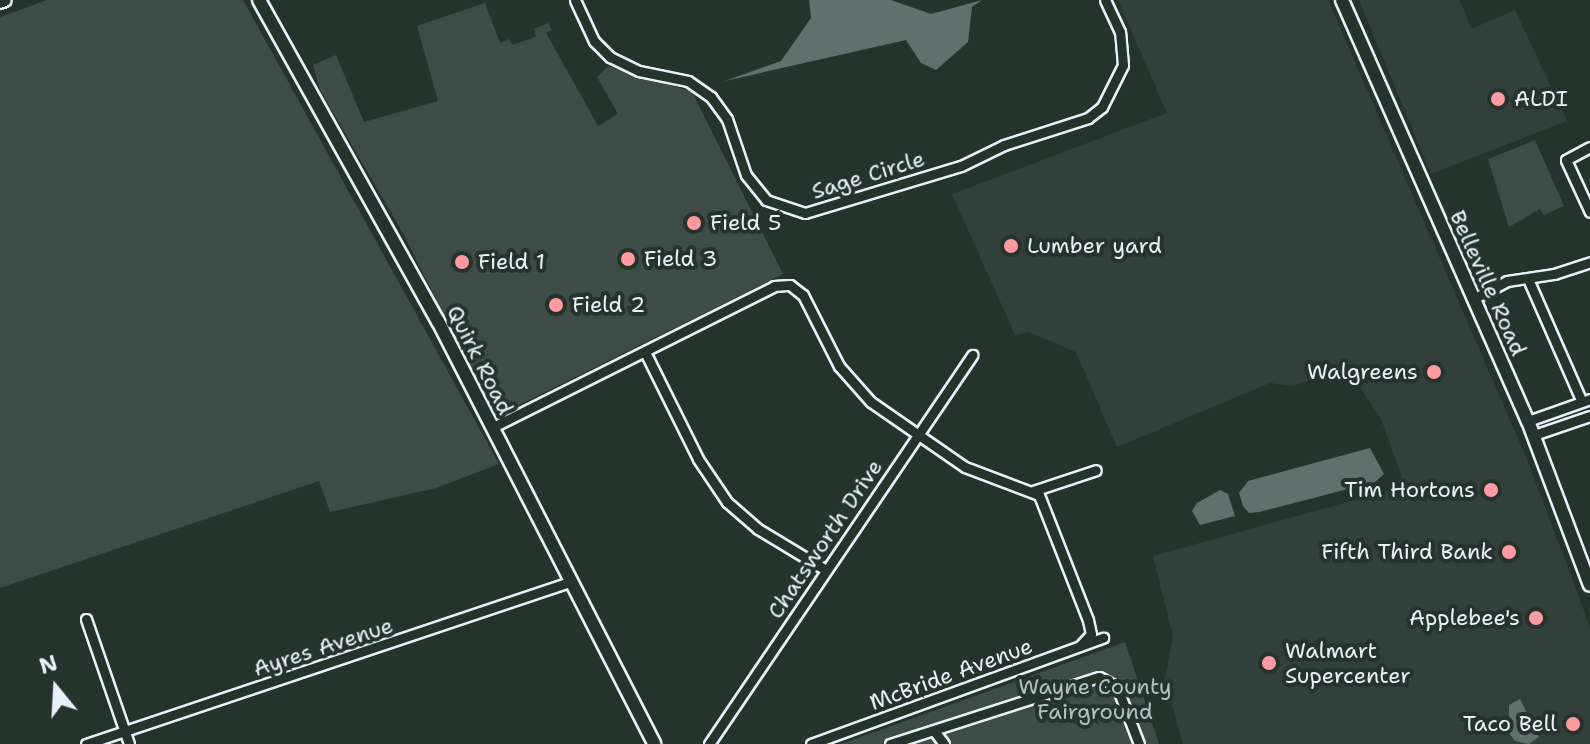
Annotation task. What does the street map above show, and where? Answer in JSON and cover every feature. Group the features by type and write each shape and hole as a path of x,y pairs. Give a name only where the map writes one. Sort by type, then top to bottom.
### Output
{"street":[{"name":"Quirk Road","path":"259,0 493,427 654,744"},
{"name":"Sage Circle","path":"575,0 594,41 610,57 639,71 688,81 711,97 727,119 746,175 766,200 805,213 961,166 1004,145 1088,118 1102,107 1123,65 1120,32 1105,0"},
{"name":"Belleville Road","path":"1342,0 1534,435 1590,585"},
{"path":"1590,147 1566,160 1590,212"},
{"path":"1473,299 1507,281 1528,279 1590,262"},
{"path":"1528,279 1586,401 1528,421"},
{"path":"493,427 774,286 790,285 803,295 849,380 916,435 974,472 1033,491 1047,507 1088,620 1090,637 1080,646"},
{"path":"645,352 698,459 727,502 758,529 826,570"},
{"name":"Chatsworth Drive","path":"709,744 972,355"},
{"path":"1534,435 1590,416"},
{"path":"1033,491 1096,470"},
{"name":"Ayres Avenue","path":"86,744 570,582"},
{"path":"86,619 129,744"},
{"name":"McBride Avenue","path":"811,744 1103,638"},
{"path":"890,744 935,732 1091,678 1108,679 1124,699 1139,744"},
{"path":"935,732 936,744"},
{"path":"935,732 944,744"}],"shaded area":[{"path":"809,0 891,0 931,14 982,0 972,7 968,42 936,70 921,63 906,40 725,81 781,61 811,18"},
{"path":"1118,0 1328,0 1526,457 1581,602 1590,629 1590,744 1183,744 1165,680 1173,636 1153,556 1398,488 1402,477 1381,419 1347,367 1293,386 1270,383 1117,447 1076,352 1029,332 1015,335 952,194 1167,113"},
{"path":"1359,0 1460,0 1471,29 1515,10 1567,121 1431,174"},
{"path":"1370,448 1384,474 1375,482 1259,512 1249,513 1243,506 1239,493 1248,481"},
{"path":"1220,490 1228,494 1235,516 1200,525 1192,511 1197,503"},
{"path":"1520,699 1539,737 1529,744 1515,741 1509,733 1509,705"}],"green space":[{"path":"47,0 243,0 499,464 436,488 330,512 319,481 0,588 0,17"},
{"path":"485,3 500,43 509,39 512,45 536,37 534,29 548,23 552,30 546,33 598,126 618,114 597,77 608,66 692,92 783,274 495,417 404,235 320,90 313,65 336,55 364,122 438,101 417,26"},
{"path":"1535,140 1564,206 1544,215 1540,209 1509,227 1488,159"},
{"name":"Wayne County Fairground","path":"1125,642 1159,744 841,744"}],"place":[{"name":"ALDI","path":"1498,99"},
{"name":"Field 5","path":"694,223"},
{"name":"Lumber yard","path":"1011,246"},
{"name":"Field 3","path":"628,259"},
{"name":"Field 1","path":"462,262"},
{"name":"Field 2","path":"556,305"},
{"name":"Walgreens","path":"1434,372"},
{"name":"Tim Hortons","path":"1491,490"},
{"name":"Fifth Third Bank","path":"1509,552"},
{"name":"Applebee's","path":"1536,618"},
{"name":"Walmart Supercenter","path":"1269,663"},
{"name":"Taco Bell","path":"1573,724"}]}
